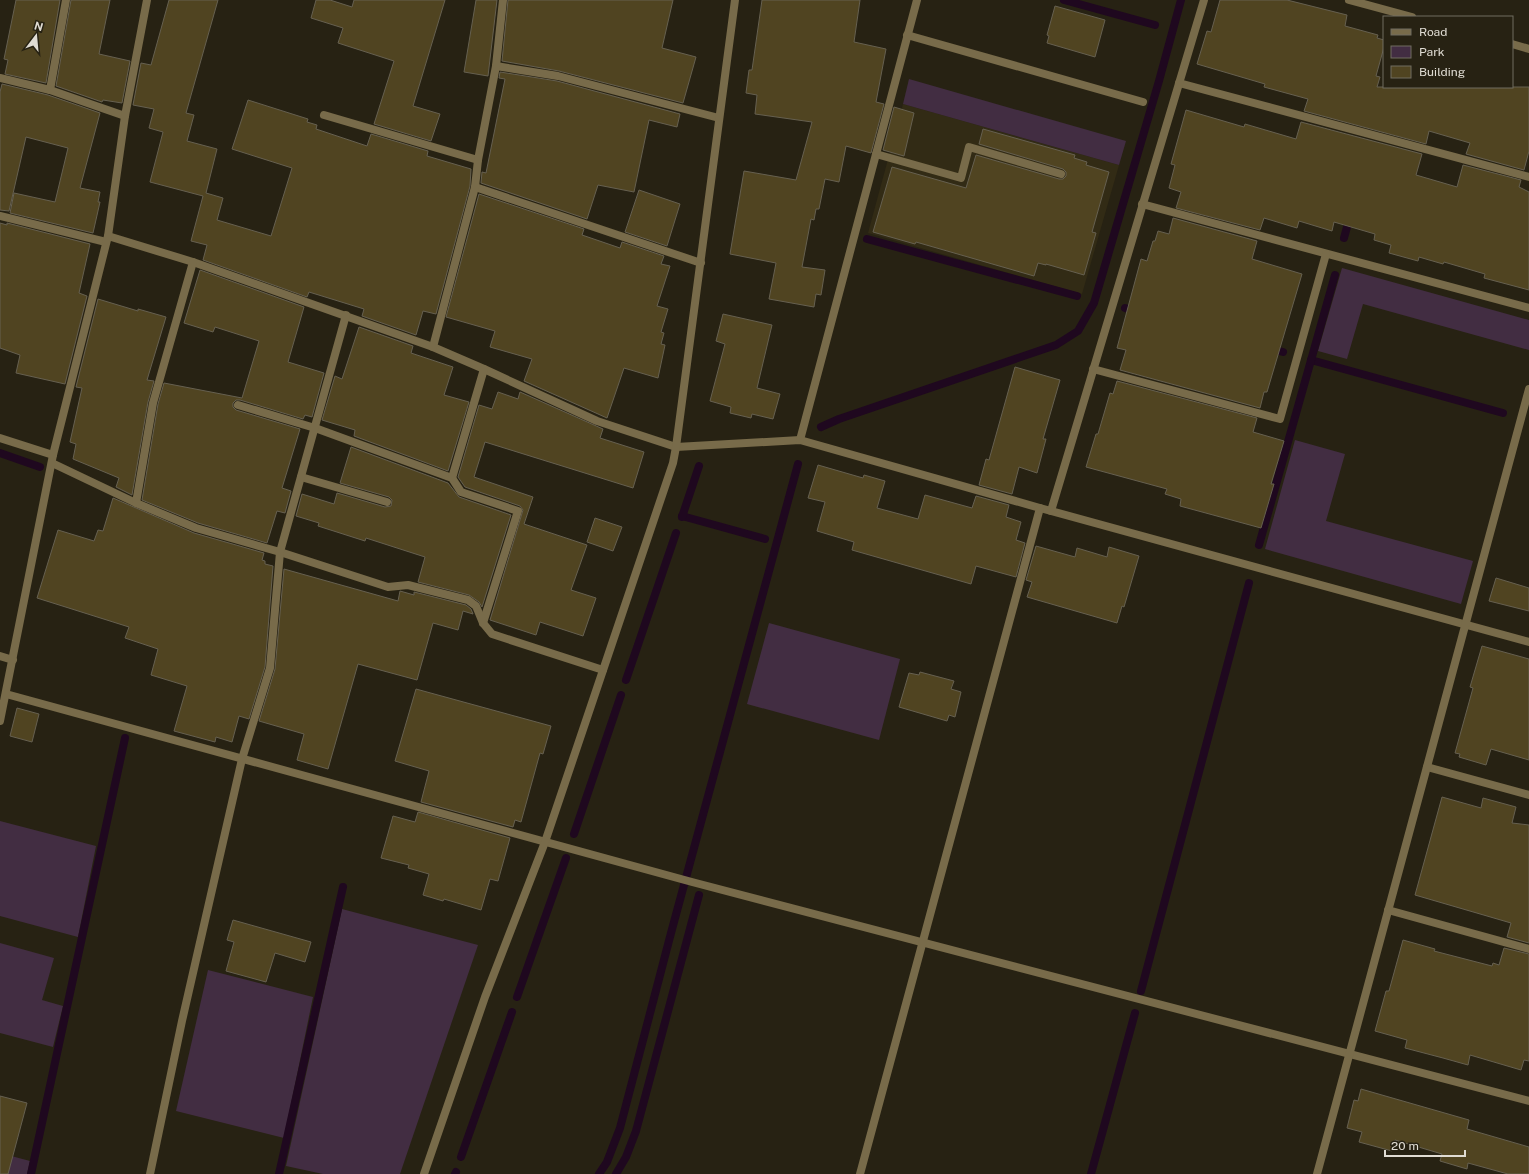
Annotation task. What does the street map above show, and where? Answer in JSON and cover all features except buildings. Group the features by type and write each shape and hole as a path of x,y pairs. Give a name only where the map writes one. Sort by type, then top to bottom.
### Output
{"street":[{"path":"50,90 66,0"},
{"path":"0,721 53,459 107,239 125,116 147,0"},
{"path":"432,347 475,187 478,160 496,66 503,0"},
{"path":"424,1174 485,997 545,842 673,464 735,0"},
{"path":"800,440 917,0"},
{"path":"1051,511 1204,0"},
{"path":"1349,0 1408,16"},
{"path":"907,35 1143,102"},
{"path":"1513,44 1529,49"},
{"path":"496,66 558,76 719,118"},
{"path":"0,78 50,90 125,116"},
{"path":"1179,83 1529,177"},
{"path":"324,115 478,160"},
{"path":"876,154 961,178 969,148 1061,174"},
{"path":"475,187 701,263"},
{"path":"1142,204 1529,308"},
{"path":"0,216 107,239 193,262 346,315 432,347 484,369 597,421 676,447 800,440 1040,508 1529,642"},
{"path":"1093,369 1280,419 1326,254"},
{"path":"136,503 153,403 193,262"},
{"path":"150,1174 182,1021 242,758 270,668 280,552 346,315"},
{"path":"452,478 484,369"},
{"path":"1317,1174 1529,389"},
{"path":"238,405 315,428 452,478 461,492 518,511 482,623"},
{"path":"0,438 53,459 136,503 196,528 280,552 388,587 408,584 468,600 476,606 482,623 492,634 603,670"},
{"path":"301,477 387,502"},
{"path":"860,1174 1040,508"},
{"path":"0,656 13,660"},
{"path":"6,694 691,882 1529,1102"},
{"path":"1427,767 1529,795"},
{"path":"1388,910 1529,949"}],"shaded area":[{"path":"903,104 1119,165 1082,294 868,233"}],"green space":[{"path":"909,79 1126,141 1119,165 903,104"},
{"path":"1342,268 1529,320 1529,350 1363,304 1347,359 1318,351"},
{"path":"1295,440 1345,454 1326,521 1473,561 1461,604 1265,549"},
{"path":"769,623 900,659 879,740 747,704"},
{"path":"0,821 96,846 78,937 0,916"},
{"path":"342,909 478,945 400,1174 323,1174 286,1166"},
{"path":"0,943 54,958 42,1000 63,1006 53,1047 0,1033"},
{"path":"208,970 313,997 284,1138 176,1111"},
{"path":"0,1153 30,1161 27,1174 0,1174"}],"waterway":[{"path":"1064,0 1155,25"},
{"path":"821,427 839,419 1056,345 1078,331 1094,303 1159,81 1181,0"},
{"path":"1344,238 1350,216"},
{"path":"867,239 1077,296"},
{"path":"1259,545 1335,275"},
{"path":"1125,308 1138,312"},
{"path":"1268,348 1283,352"},
{"path":"1311,360 1503,413"},
{"path":"0,453 40,467"},
{"path":"599,1174 607,1162 620,1128 671,933 798,464"},
{"path":"682,517 699,466"},
{"path":"682,516 765,539"},
{"path":"626,680 676,533"},
{"path":"1141,991 1249,583"},
{"path":"574,834 621,695"},
{"path":"31,1174 125,738"},
{"path":"517,997 566,858"},
{"path":"279,1174 343,887"},
{"path":"616,1174 626,1157 636,1131 699,895"},
{"path":"461,1157 512,1012"},
{"path":"1091,1174 1135,1013"}]}
